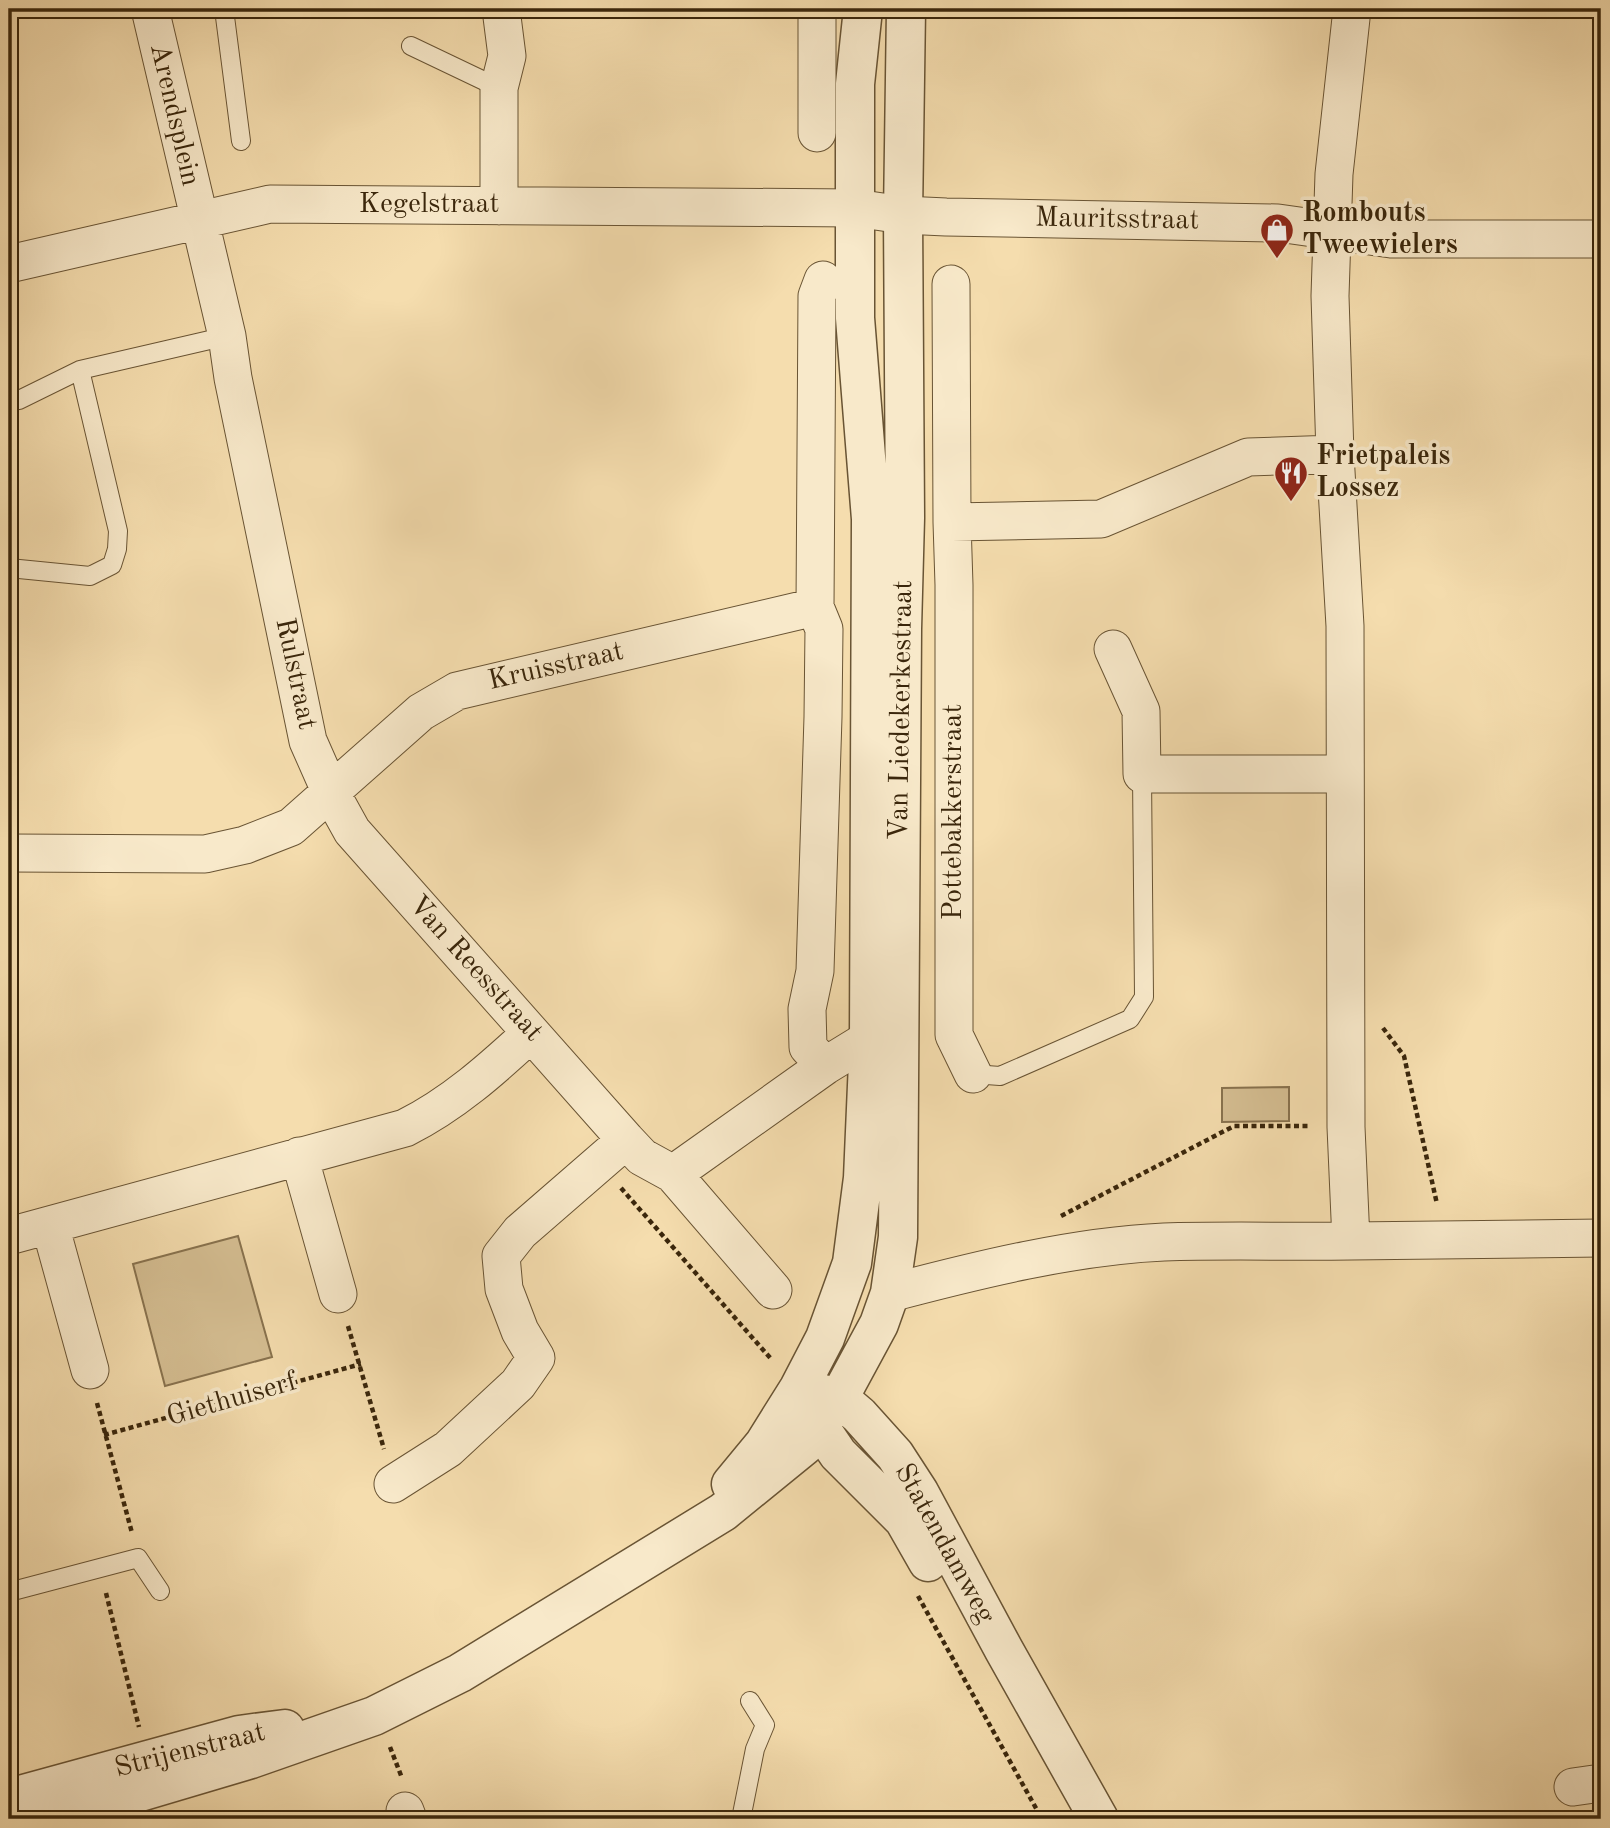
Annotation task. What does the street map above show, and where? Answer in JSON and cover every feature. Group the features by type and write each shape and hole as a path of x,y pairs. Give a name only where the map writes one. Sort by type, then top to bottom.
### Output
{"street":[{"name":"Arendsplein","path":"150,9 199,220"},
{"path":"499,206 499,88 507,56 501,9"},
{"path":"817,9 817,133"},
{"name":"Van Liedekerkestraat","path":"789,1378 825,1338 852,1263 863,1178 869,1039 871,519 855,318 855,84 863,9"},
{"name":"Van Liedekerkestraat","path":"829,1412 879,1324 890,1293 898,1224 905,518 902,215 906,9"},
{"path":"1351,1241 1346,1127 1345,626 1335,454 1330,296 1334,174 1352,9"},
{"name":"Kegelstraat","path":"9,264 270,204 855,208 902,215"},
{"name":"Mauritsstraat","path":"902,215 1278,223 1391,239 1601,239"},
{"name":"Rulstraat","path":"199,220 226,336 308,741 331,793"},
{"path":"822,280 817,296 814,607 824,629 823,717 815,971 807,1009 808,1047 825,1066"},
{"path":"951,284 952,522 1101,519 1248,457 1335,454"},
{"name":"Pottebakkerstraat","path":"952,522 954,1035 972,1074"},
{"name":"Kruisstraat","path":"331,793 421,712 457,691 814,607"},
{"name":"Pottebakkerstraat","path":"1113,649 1141,711 1142,774"},
{"path":"1142,774 1345,774"},
{"path":"9,853 205,854 245,845 291,827 331,793"},
{"name":"Van Reesstraat","path":"331,793 352,831 531,1033 613,1152 642,1157 673,1174 773,1290"},
{"path":"9,1236 405,1128 434,1114 484,1076 531,1033"},
{"path":"673,1174 825,1066 869,1039"},
{"path":"393,1484 448,1449 518,1384 536,1358 520,1331 504,1289 501,1256 520,1232 613,1152"},
{"path":"299,1156 338,1294"},
{"path":"50,1225 90,1370"},
{"path":"890,1293 973,1271 1162,1242 1601,1238"},
{"name":"Statendamweg","path":"789,1378 829,1412 859,1415 895,1455 919,1492 1003,1650 1099,1819"},
{"name":"Strijenstraat","path":"693,1531 764,1444 789,1378"},
{"name":"Statendamweg","path":"829,1412 838,1454 904,1520 1074,1819"},
{"name":"Strijenstraat","path":"48,1819 251,1759 374,1716 460,1672 723,1512 804,1446 829,1412"},
{"name":"Strijenstraat","path":"9,1798 239,1735 374,1716"}],"lane":[{"path":"224,9 241,141"},
{"path":"411,46 499,88"},
{"path":"9,402 19,400 80,370 226,336"},
{"path":"9,568 90,576 112,565 117,549 118,531 80,370"},
{"name":"Pottebakkerstraat","path":"972,1074 1000,1076 1130,1019 1144,997 1142,774"},
{"path":"9,1592 138,1558 160,1591"},
{"path":"741,1819 755,1749 765,1725 750,1701"}],"path":[{"path":"1347,981 1404,1056 1444,1239"},
{"path":"1051,1221 1234,1126 1346,1127"},
{"path":"613,1152 789,1378"},
{"path":"338,1294 361,1364 393,1484"},
{"name":"Giethuiserf","path":"104,1435 361,1364"},
{"path":"90,1370 104,1435 138,1558"},
{"path":"100,1568 147,1759"},
{"path":"916,1592 1042,1819"},
{"path":"374,1716 394,1754 410,1799 406,1815"}],"shaded area":[{"path":"1289,1087 1289,1121 1222,1122 1222,1088"},
{"path":"238,1236 272,1357 165,1386 133,1264"}],"place":[{"name":"Rombouts Tweewielers","path":"1277,260"},
{"name":"Frietpaleis Lossez","path":"1291,503"}]}
